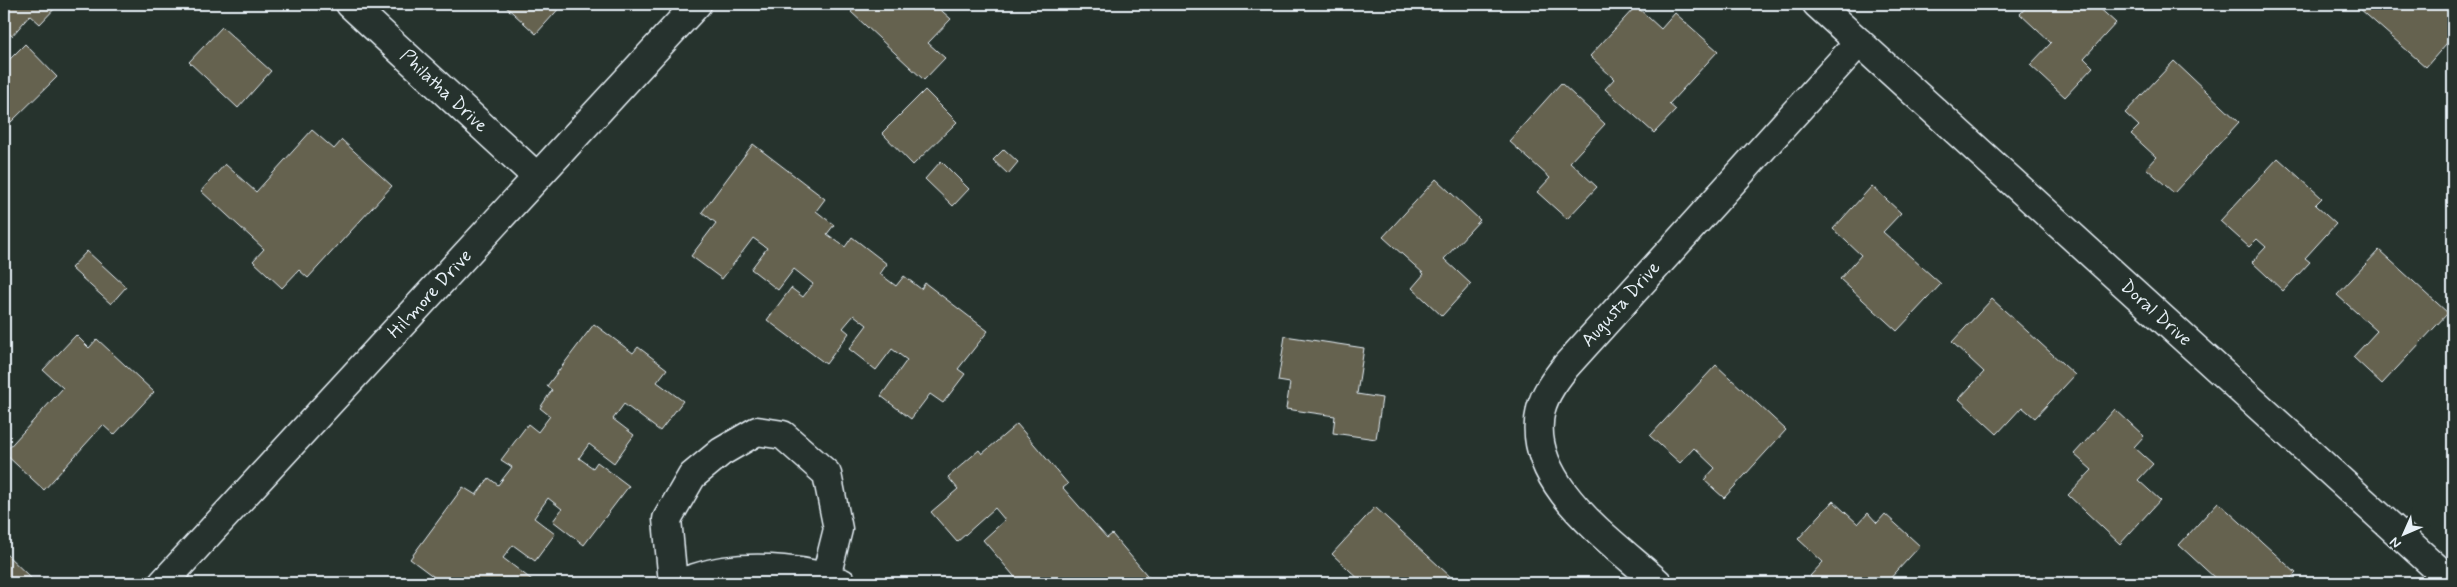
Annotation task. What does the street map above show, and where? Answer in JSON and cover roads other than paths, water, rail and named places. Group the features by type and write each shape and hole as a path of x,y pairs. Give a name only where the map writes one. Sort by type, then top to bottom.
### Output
{"street":[{"name":"Philatha Drive","path":"350,4 537,177"},
{"name":"Hilmore Drive","path":"163,583 697,4"},
{"name":"Doral Drive","path":"1817,4 2453,583"},
{"name":"Augusta Drive","path":"1658,583 1574,506 1557,486 1547,470 1539,438 1541,409 1551,386 1566,366 1859,42"},
{"path":"673,583 667,519 692,476 721,452 757,431 783,435 827,474 838,529 834,580 791,572 724,571 679,583"}]}
